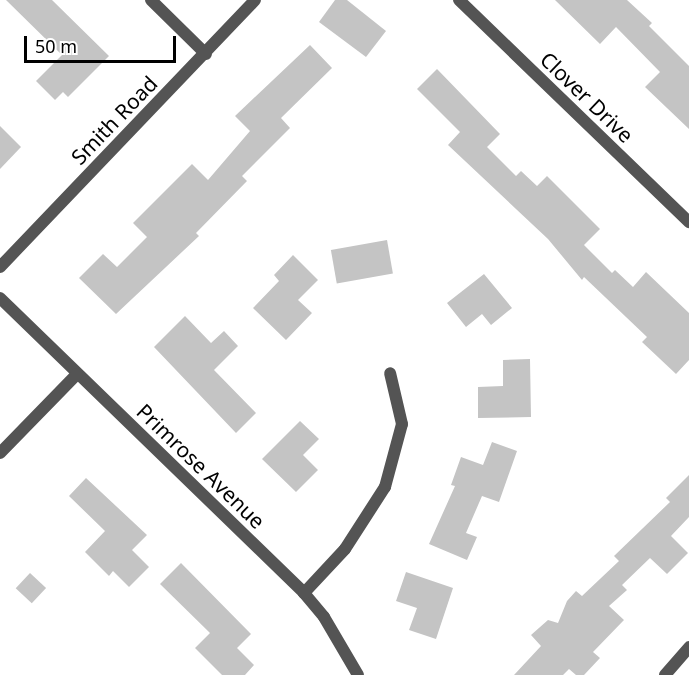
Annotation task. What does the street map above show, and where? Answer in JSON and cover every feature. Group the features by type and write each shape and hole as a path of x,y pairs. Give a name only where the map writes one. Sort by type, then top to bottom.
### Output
{"street":[{"path":"151,0 206,54"},
{"name":"Smith Road","path":"0,267 206,54 255,0"},
{"name":"Clover Drive","path":"459,0 689,222"},
{"name":"Primrose Avenue","path":"0,298 304,593 324,617 357,675"},
{"path":"304,593 345,549 385,487 402,424 390,373"},
{"path":"0,453 77,374"},
{"path":"665,675 689,647"}],"building":[{"path":"6,0 52,0 109,56 68,97 63,92 55,100 36,81 62,55"},
{"path":"335,0 347,0 386,31 366,57 319,22"},
{"path":"555,0 627,0 652,23 649,26 689,66 689,129 645,87 660,72 616,27 600,44"},
{"path":"310,45 332,68 281,118 290,128 242,176 247,181 196,233 199,236 116,314 79,278 103,254 117,267 147,237 133,223 192,164 208,180 250,131 235,116"},
{"path":"437,69 500,134 487,147 516,176 521,171 537,186 547,176 600,229 584,245 612,273 615,270 633,287 646,272 689,313 689,360 676,374 642,342 647,337 584,277 582,280 548,239 448,145 460,132 417,89"},
{"path":"0,126 21,147 0,169"},
{"path":"387,240 393,273 337,283 331,250"},
{"path":"293,255 318,280 298,300 312,313 286,340 253,308 279,281 274,275"},
{"path":"484,274 512,308 491,325 482,314 466,327 447,303"},
{"path":"185,316 211,343 224,331 238,346 214,370 256,413 236,433 154,347"},
{"path":"530,359 531,417 478,418 478,387 503,386 503,360"},
{"path":"300,421 319,439 303,455 318,470 296,492 262,459"},
{"path":"492,442 517,451 499,502 482,496 466,533 477,537 467,560 429,544 455,486 451,485 461,457 483,465"},
{"path":"689,475 689,517 671,536 688,553 667,574 650,558 622,585 627,590 609,606 624,620 593,652 600,658 584,675 576,675 569,669 563,675 514,675 541,646 531,635 548,620 558,623 567,601 576,591 582,596 619,561 614,556 670,502 666,498"},
{"path":"86,478 147,535 132,550 149,567 129,587 113,571 109,576 85,552 105,531 69,496"},
{"path":"181,563 251,634 237,648 254,665 245,675 222,675 195,648 210,633 160,584"},
{"path":"406,572 453,588 436,639 409,630 417,608 396,601"},
{"path":"30,573 46,588 32,603 16,588"}]}
